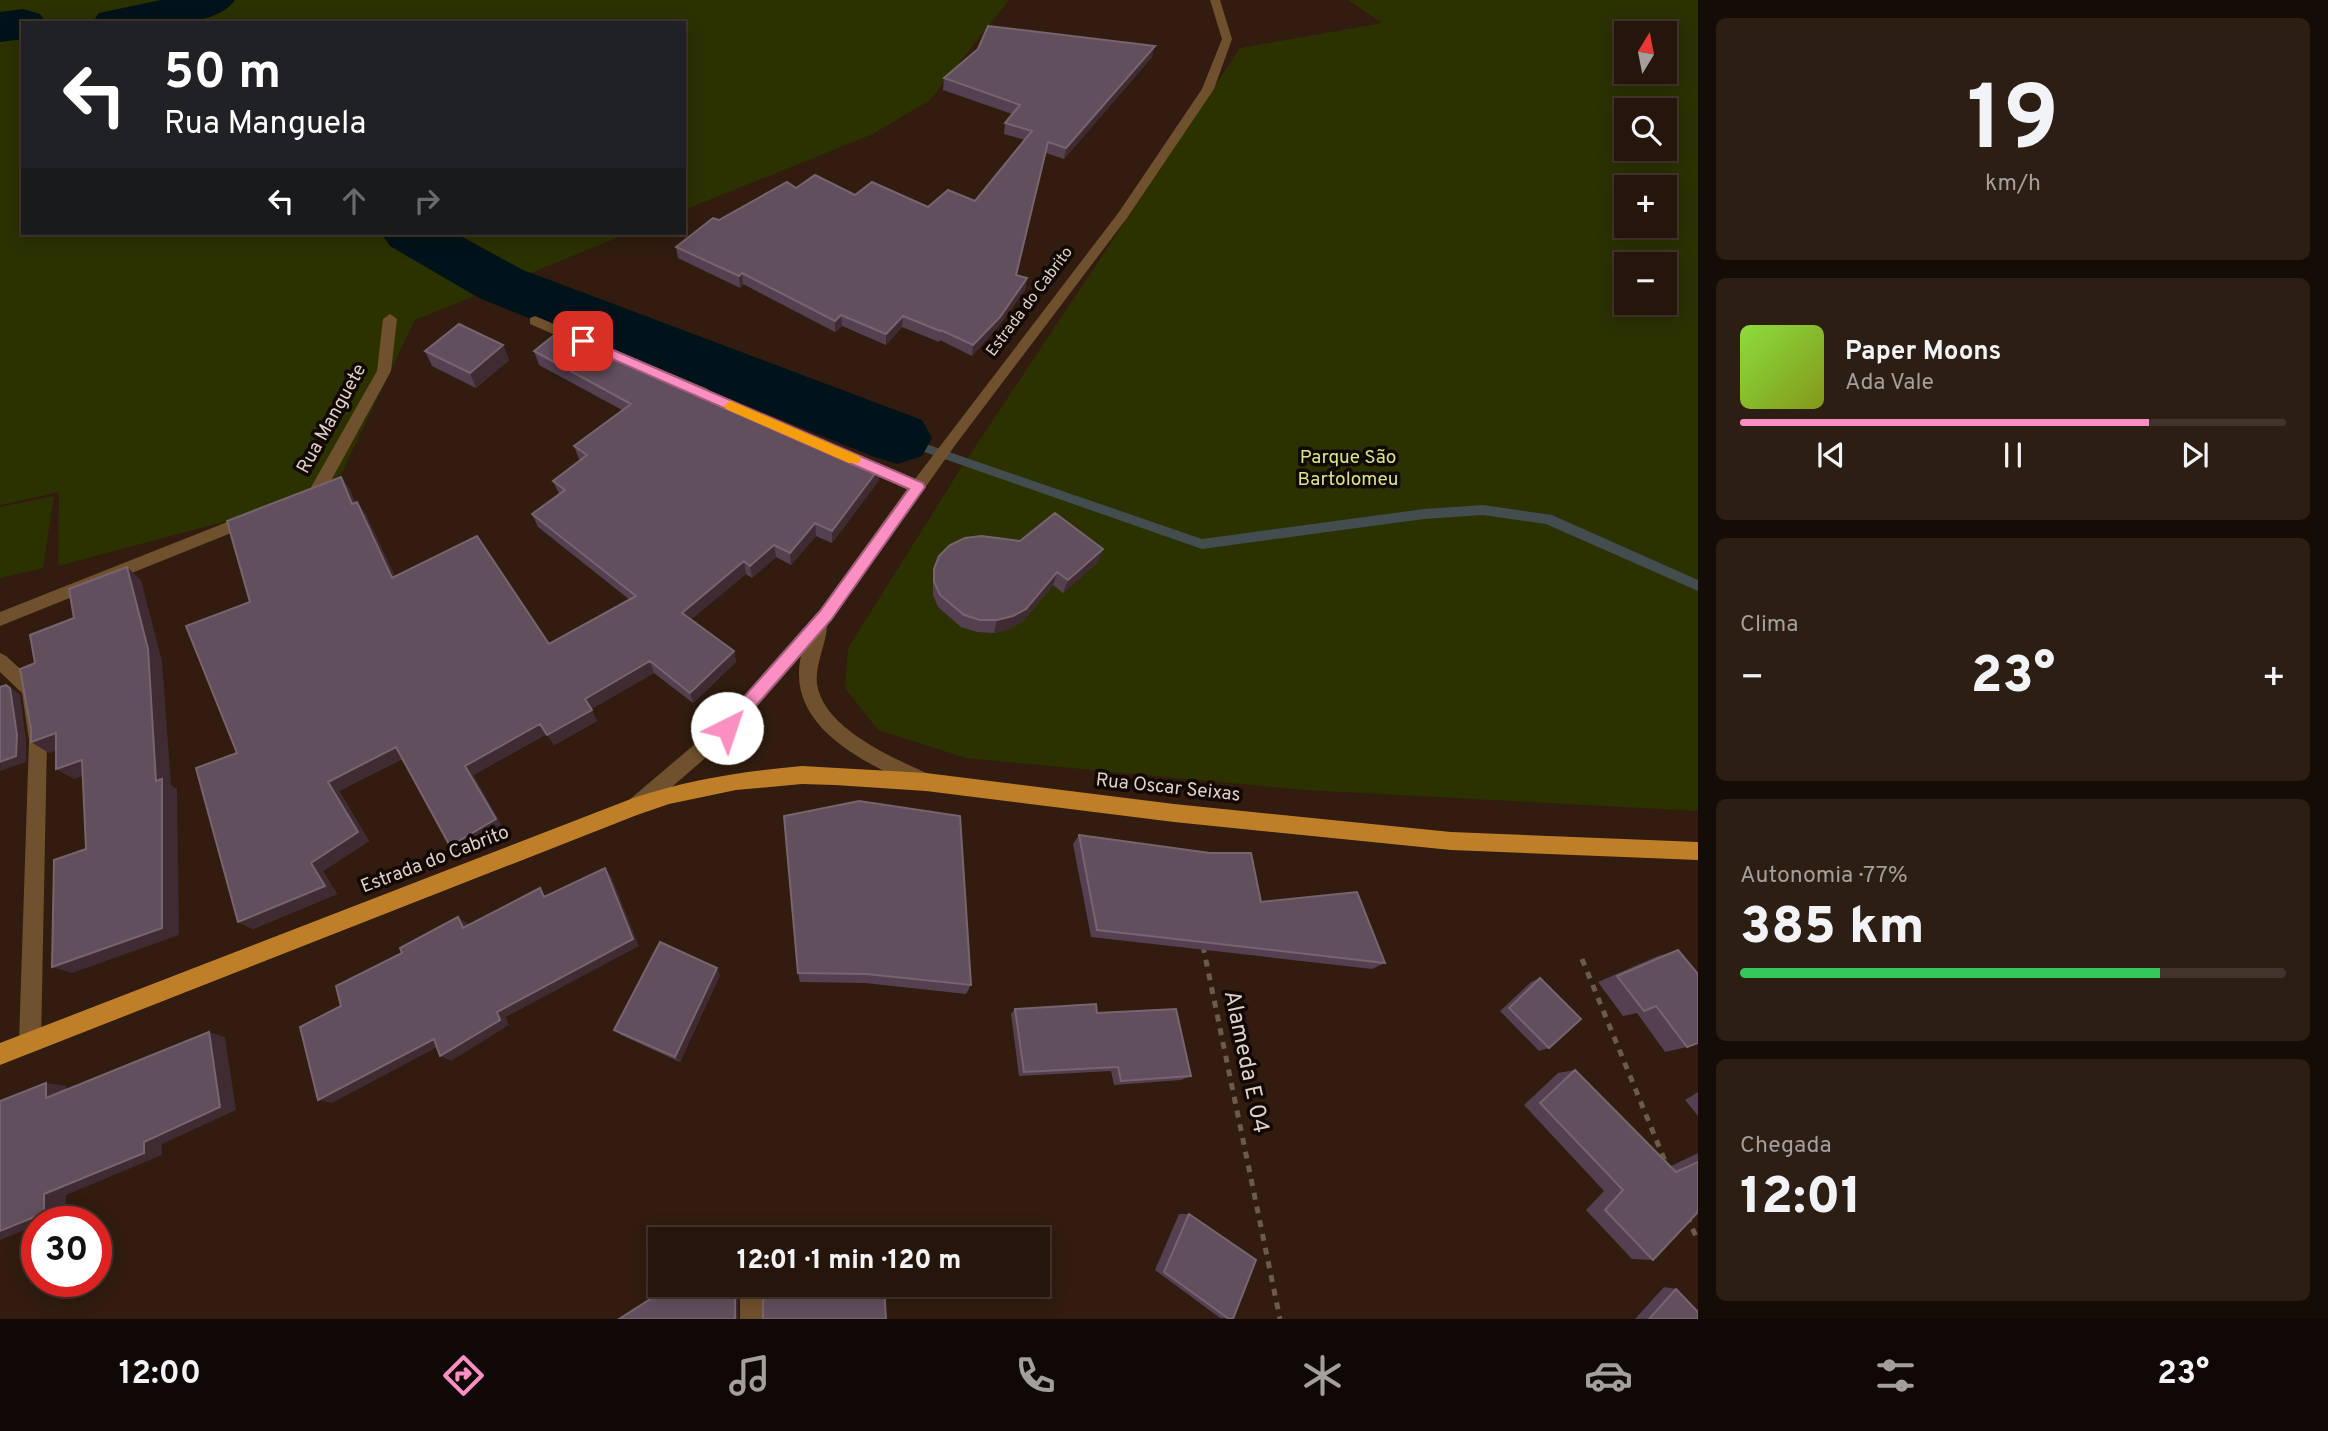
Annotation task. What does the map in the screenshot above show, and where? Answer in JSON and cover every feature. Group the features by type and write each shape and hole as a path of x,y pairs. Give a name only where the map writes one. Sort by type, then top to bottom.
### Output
{"main road":[{"name":"Rua Oscar Seixas","path":"636,806 701,787 802,775 926,782 1174,813 1451,841 1698,851"},
{"name":"Estrada do Cabrito","path":"0,1054 636,806"}],"street":[{"name":"Estrada do Cabrito","path":"636,806 727,728 825,615 951,440 1123,215 1208,89 1227,39 1215,0"},
{"name":"Rua Manguete","path":"290,503 316,493 384,371 390,320"},
{"path":"535,321 817,443"},
{"path":"842,454 920,483"},
{"path":"0,619 265,513"},
{"name":"Estrada do Cabrito","path":"825,615 814,639 809,665 809,686 817,706 831,728 844,739 926,782"},
{"path":"0,661 30,689 38,740 30,1042"},
{"path":"752,1297 752,1319"}],"path":[{"name":"Alameda E 04","path":"1200,934 1280,1319"},
{"path":"1581,959 1671,1177"},
{"path":"1685,1210 1698,1241"}],"green space":[{"path":"0,0 1009,0 930,100 873,134 686,209 686,21 21,21 21,235 624,235 415,320 332,493 58,566 59,492 0,505"},
{"name":"Parque São Bartolomeu","path":"1348,0 1698,0 1698,811 1305,790 966,758 878,730 845,688 848,648 961,468 1240,48 1382,23"},
{"path":"54,496 43,568 0,578 0,507"}],"building":[{"path":"988,26 1155,46 1066,148 1048,142 1016,275 1027,278 1000,317 973,345 903,316 886,334 841,315 835,321 742,273 739,276 676,247 713,218 719,220 787,182 796,188 815,175 855,195 872,182 928,207 948,190 975,201 1032,131 1005,123 1020,105 944,78 978,49"},
{"path":"459,324 503,345 470,373 425,351"},
{"path":"562,329 641,369 646,365 681,385 685,382 786,431 789,427 880,467 832,531 815,523 790,553 774,545 750,566 744,561 682,613 734,651 690,693 650,661 585,699 592,710 547,735 540,724 465,766 496,819 450,846 396,747 328,782 358,832 311,863 325,886 238,922 196,768 237,753 186,626 250,602 227,521 341,477 352,504 357,502 392,578 477,536 549,644 636,596 532,514 565,490 553,481 587,455 574,446 631,404 534,351"},
{"path":"1055,513 1103,549 1068,580 1057,572 1026,609 997,620 980,620 964,615 940,595 934,582 934,569 939,556 950,545 965,538 982,536 1020,541"},
{"path":"127,567 148,649 156,781 162,779 162,928 52,967 54,860 86,849 82,760 56,769 56,733 31,742 20,669 35,663 30,635 74,618 69,589"},
{"path":"6,685 10,688 17,735 16,756 0,762 0,687"},
{"path":"859,801 960,816 971,985 866,974 798,973 784,816"},
{"path":"1079,835 1210,853 1251,853 1261,902 1357,892 1385,963 1097,930"},
{"path":"605,868 633,939 497,1012 500,1020 440,1056 434,1039 318,1100 300,1027 341,1006 336,986 402,953 400,948 458,917 463,928 540,888 544,897"},
{"path":"660,942 717,968 675,1057 614,1030"},
{"path":"1678,950 1698,974 1698,1043 1687,1047 1656,1006 1644,1011 1617,976"},
{"path":"1540,978 1581,1019 1549,1048 1509,1008"},
{"path":"1096,1004 1097,1013 1176,1009 1191,1076 1121,1081 1118,1067 1024,1072 1015,1009"},
{"path":"209,1032 220,1107 144,1142 144,1153 44,1194 44,1206 21,1206 21,1222 0,1231 0,1101 46,1083 46,1098"},
{"path":"1575,1070 1676,1172 1698,1162 1698,1212 1653,1260 1605,1210 1623,1190 1540,1103"},
{"path":"1189,1214 1256,1260 1233,1319 1229,1319 1164,1272"},
{"path":"1676,1289 1698,1312 1698,1319 1649,1319"},
{"path":"654,1297 735,1297 735,1319 619,1319"},
{"path":"763,1297 885,1297 886,1319 763,1319"}],"waterway":[{"path":"128,21 162,15 211,0"},
{"path":"0,27 21,24"},
{"path":"415,235 501,284 897,438"},
{"path":"897,438 1202,544 1424,514 1483,510 1548,519 1698,586"}],"slow traffic":[{"path":"731,405 854,459"}],"route":[{"path":"583,341 918,487 825,615 727,728"}]}
